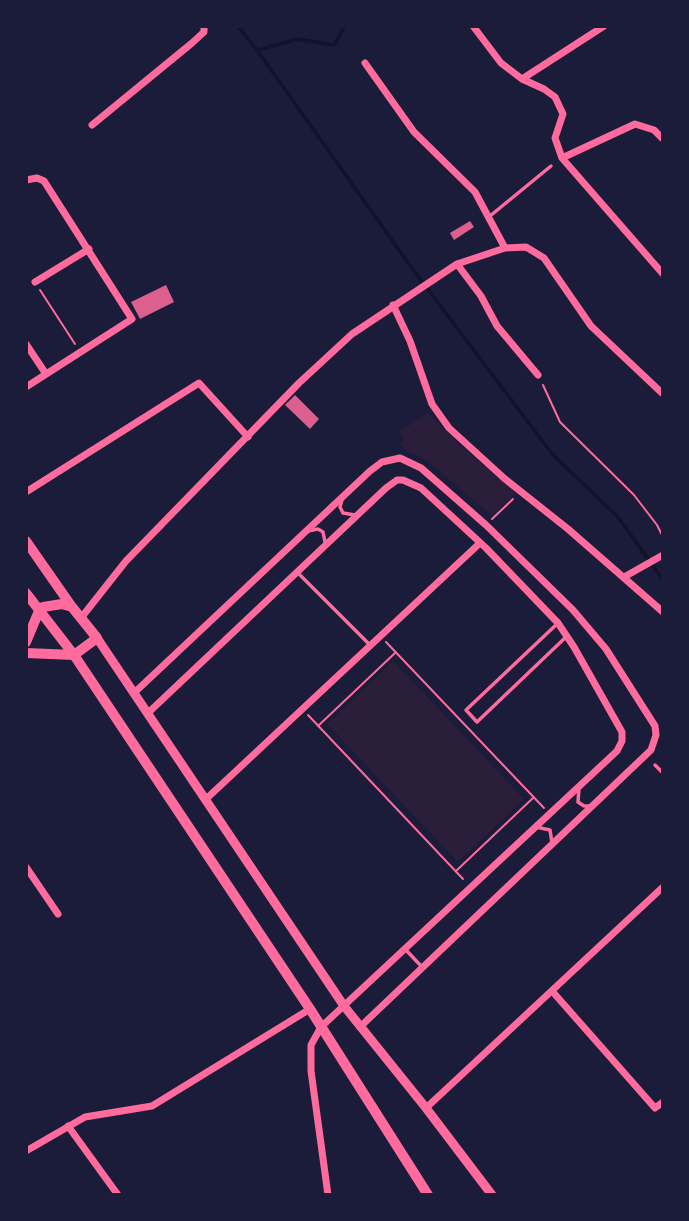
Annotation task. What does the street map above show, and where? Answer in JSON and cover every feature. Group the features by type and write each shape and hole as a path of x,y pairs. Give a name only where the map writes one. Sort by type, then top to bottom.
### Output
{"main road":[{"path":"26,541 97,638 74,655 26,653"},
{"path":"26,593 74,655 310,1009 428,1195"},
{"path":"26,642 43,607 62,604 72,607"}],"street":[{"path":"92,125 192,43 204,32 204,26"},
{"path":"473,26 501,63 522,79 555,97 563,114 555,138 562,158 663,274"},
{"path":"522,79 604,26"},
{"path":"365,63 414,132 475,192 505,248"},
{"path":"562,158 635,124 654,130 663,139"},
{"path":"26,180 37,178 44,181 132,319 26,387"},
{"path":"81,618 126,561 299,383 352,334 457,264 505,248 526,247 544,258 591,326 663,394"},
{"path":"35,282 89,249"},
{"path":"457,264 481,296 497,326 538,374"},
{"path":"393,305 415,352 427,393 444,422 505,479 663,612"},
{"path":"26,344 46,374"},
{"path":"26,492 199,383 248,437"},
{"path":"134,693 344,495 377,465 387,460 406,459 421,468 486,525 586,624 606,649 659,728 647,757 360,1027"},
{"path":"148,713 397,480 410,481 421,488 480,543 558,623 623,736 617,751 320,1027 311,1045 312,1071 328,1195"},
{"path":"205,800 480,543"},
{"path":"624,577 663,555"},
{"path":"97,638 344,1006 492,1195"},
{"path":"26,867 58,914"},
{"path":"426,1108 663,887"},
{"path":"552,991 655,1108 663,1102"},
{"path":"26,1151 85,1116 152,1106 310,1009"},
{"path":"68,1126 118,1195"}],"lane":[{"path":"489,218 551,166"},
{"path":"344,495 340,507 342,513 350,516 359,513"},
{"path":"306,531 318,529 323,532 326,537 323,547"},
{"path":"297,572 371,645"},
{"path":"558,623 466,710 477,722 567,636"},
{"path":"655,765 663,773"},
{"path":"579,786 579,802 584,806 595,805"},
{"path":"535,827 550,830 552,845"},
{"path":"405,949 424,968"}],"path":[{"path":"35,282 80,352"},
{"path":"538,374 560,422 634,495 657,524 663,537"},
{"path":"492,520 516,496"},
{"path":"381,636 549,814"},
{"path":"318,726 396,652"},
{"path":"303,709 471,887"},
{"path":"456,871 533,797"}],"shaded area":[{"path":"428,413 462,447 516,493 492,516 428,461 407,451 400,444 404,440 400,431"},
{"path":"393,661 524,799 458,862 327,724"}],"building":[{"path":"470,221 474,227 454,240 450,233"},
{"path":"166,285 174,302 140,319 131,302"},
{"path":"295,395 319,419 310,429 285,405"}],"waterway":[{"path":"238,26 411,267 553,455 618,517 663,580"},
{"path":"258,50 297,39 334,45 345,26"}]}
